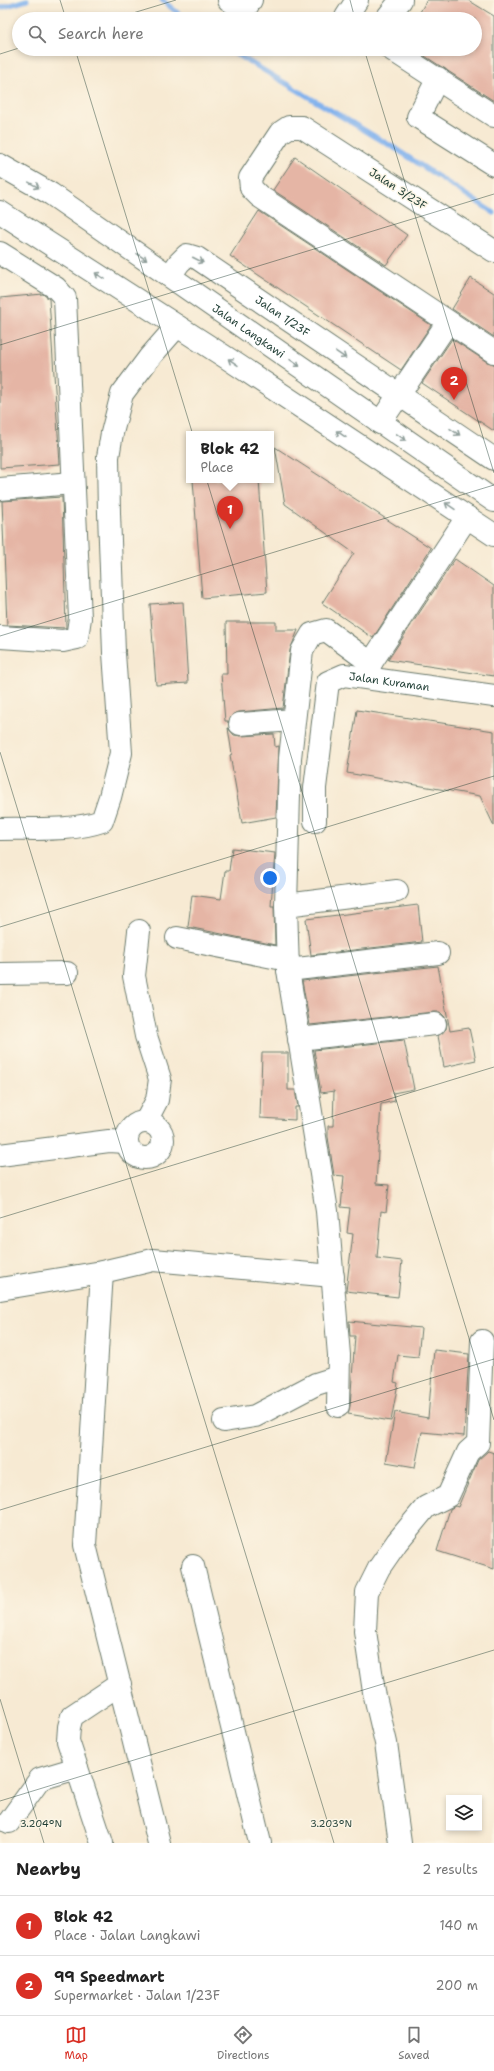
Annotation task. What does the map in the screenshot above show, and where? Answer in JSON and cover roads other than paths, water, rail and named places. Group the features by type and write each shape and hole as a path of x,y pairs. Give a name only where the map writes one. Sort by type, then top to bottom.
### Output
{"street":[{"path":"229,0 242,9 246,8 251,0"},
{"path":"392,12 401,0"},
{"path":"402,56 438,78 494,116"},
{"path":"438,78 418,116 494,165"},
{"name":"Jalan 3/23F","path":"448,322 259,196 252,188 250,178 280,133 289,127 302,127 494,251"},
{"name":"Jalan Langkawi","path":"0,165 51,194 380,423 494,500"},
{"path":"0,212 177,326 494,535"},
{"path":"0,253 56,288 65,298 80,618 77,638 62,641 0,637"},
{"name":"Jalan 1/23F","path":"170,276 187,255 197,258 494,459"},
{"path":"380,423 448,322 494,352"},
{"path":"0,829 64,828 87,826 102,821 121,754 114,652 108,457 112,433 122,394 149,358 177,326"},
{"path":"0,489 73,484"},
{"path":"338,1406 339,1355 327,1211 288,965 286,905 290,758 293,720 302,651 312,634 326,630 368,671 467,517"},
{"name":"Jalan Kuraman","path":"315,821 316,788 328,682 344,676 368,671 494,696"},
{"path":"240,724 293,720"},
{"path":"290,758 319,759"},
{"path":"286,905 397,891"},
{"path":"139,930 134,976 146,1036 160,1079 157,1100 146,1121"},
{"path":"176,938 288,965 438,953"},
{"path":"0,974 67,973"},
{"path":"299,1039 435,1024"},
{"path":"146,1121 157,1126 163,1136 162,1148 153,1157 142,1158 131,1153 126,1142 128,1132 131,1127 146,1121"},
{"path":"0,1154 109,1141 126,1142"},
{"path":"0,1289 102,1272 153,1260 333,1276"},
{"path":"102,1272 85,1545 159,1843"},
{"path":"400,1843 386,1743 374,1692 366,1639 367,1592 379,1568 397,1542 426,1507 448,1496 468,1452 486,1445 482,1341"},
{"path":"224,1421 255,1416 316,1384 338,1376"},
{"path":"193,1566 260,1843"},
{"path":"102,1843 68,1741 69,1727 72,1716 120,1684"},
{"path":"9,1822 40,1779 77,1768"}],"waterway":[{"path":"0,8 27,0"},
{"path":"162,0 177,12"},
{"path":"240,56 396,149 494,213"}],"place":[{"name":"99 Speedmart","path":"454,400"},
{"name":"Blok 42","path":"230,529"}]}
